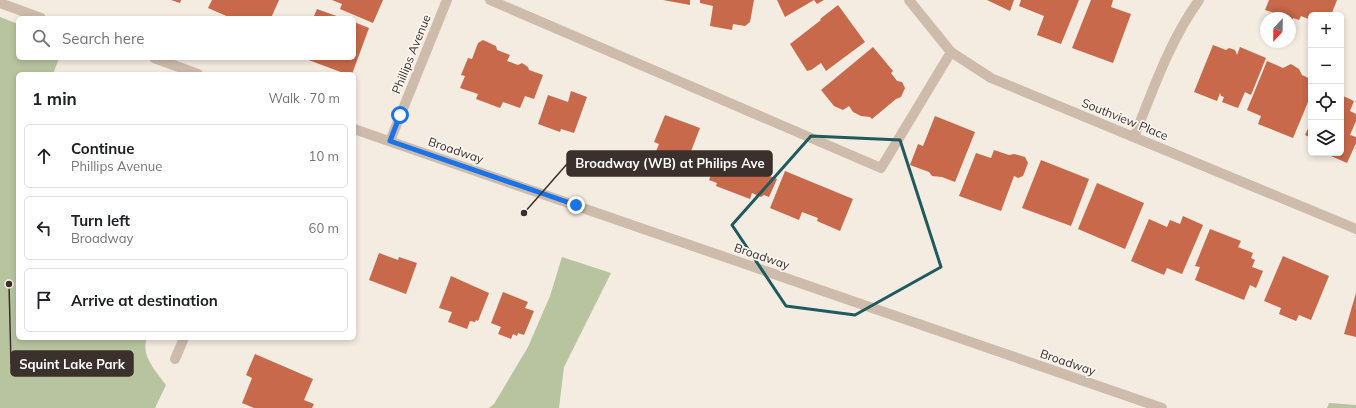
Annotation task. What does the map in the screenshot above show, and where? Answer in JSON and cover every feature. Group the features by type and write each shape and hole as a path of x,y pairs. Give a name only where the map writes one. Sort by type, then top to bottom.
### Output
{"street":[{"name":"Phillips Avenue","path":"390,141 447,0"},
{"path":"490,0 881,168 951,52"},
{"name":"Southview Place","path":"909,0 951,52 991,78 1356,228"},
{"path":"1134,137 1169,49 1178,32 1199,0"},
{"path":"0,3 36,16"},
{"path":"160,60 192,72"},
{"name":"Broadway","path":"356,130 1162,408"},
{"path":"175,359 183,340"}],"highlighted area":[{"path":"811,136 900,140 941,267 855,315 786,306 732,225"}],"green space":[{"path":"0,17 16,23 16,60 58,60 54,72 16,72 16,340 146,340 145,345 150,363 166,385 155,408 0,408"},
{"path":"562,257 611,273 564,367 559,408 489,408 494,404 528,347 550,296"},
{"path":"1329,403 1356,405 1356,408 1327,408"}],"building":[{"path":"171,0 181,0 180,3"},
{"path":"212,0 279,0 272,16 226,16 208,8"},
{"path":"332,0 383,0 373,23 340,9 342,4"},
{"path":"663,0 690,0 690,5"},
{"path":"700,0 754,0 750,22 745,26 733,24 732,30 710,26 713,6 700,3"},
{"path":"777,0 814,0 785,17"},
{"path":"814,0 824,0 817,4"},
{"path":"987,0 1014,0 1010,11"},
{"path":"1021,0 1079,0 1061,44 1037,35 1044,16 1019,6"},
{"path":"1091,0 1113,0 1111,7 1131,14 1113,63 1072,48"},
{"path":"1269,0 1337,0 1332,12 1308,12 1308,19 1301,16 1299,20 1296,19 1296,12 1271,12 1265,10"},
{"path":"838,5 865,42 826,71 821,63 807,71 790,44"},
{"path":"317,9 336,16 314,16"},
{"path":"356,23 369,28 353,72 341,72 309,60 356,60"},
{"path":"483,40 496,46 497,50 510,55 507,61 518,65 522,63 528,67 529,70 543,75 534,99 525,96 520,108 503,102 500,108 476,99 478,94 460,88 465,76 461,75 468,58 472,59 478,43"},
{"path":"1213,45 1226,50 1229,48 1235,50 1237,55 1240,47 1266,58 1251,95 1245,92 1238,108 1222,102 1224,97 1221,96 1220,93 1217,101 1194,92"},
{"path":"873,47 893,71 891,73 897,81 902,82 905,88 901,97 896,99 872,119 853,112 849,106 843,110 834,106 821,90"},
{"path":"1267,61 1283,68 1291,64 1299,69 1302,75 1308,78 1308,102 1293,138 1258,124 1261,116 1247,110"},
{"path":"571,91 587,97 574,133 561,129 560,132 538,124 548,95 568,102"},
{"path":"1344,96 1354,101 1350,111 1356,114 1356,121 1350,135 1356,137 1356,143 1347,163 1331,156 1344,156"},
{"path":"665,115 700,128 686,164 682,163 679,171 652,161 659,144 654,142"},
{"path":"935,116 975,132 955,182 942,177 932,176 929,172 910,165 918,144 923,146"},
{"path":"1308,128 1308,136 1305,135"},
{"path":"994,150 1009,155 1014,154 1025,157 1028,163 1023,176 1018,178 1014,176 1001,211 959,196 976,153 991,158"},
{"path":"715,156 736,164 739,158 760,166 758,171 777,179 769,197 764,195 761,197 752,193 750,199 716,186 717,183 709,180 711,175 708,173"},
{"path":"1041,160 1089,179 1071,226 1022,208"},
{"path":"785,171 853,199 840,231 817,221 818,218 802,212 799,220 770,208"},
{"path":"1097,183 1144,203 1125,249 1078,229"},
{"path":"1183,216 1203,225 1182,274 1167,268 1164,275 1131,261 1149,219 1167,227 1170,220 1180,224"},
{"path":"1210,229 1241,241 1238,247 1253,253 1251,258 1255,260 1252,267 1263,271 1256,288 1250,285 1244,300 1195,280 1200,267 1195,266"},
{"path":"379,253 398,260 399,257 417,263 406,294 369,280"},
{"path":"1283,256 1329,276 1311,320 1299,315 1296,321 1279,314 1281,308 1264,301"},
{"path":"451,276 489,293 478,321 470,321 467,329 448,322 452,312 439,308"},
{"path":"503,292 528,302 525,308 534,311 524,335 518,333 517,336 513,334 511,339 498,334 501,327 491,323"},
{"path":"1356,293 1356,337 1344,334"},
{"path":"255,354 313,379 304,400 314,404 312,408 254,408 242,403 252,378 246,375"}],"place":[{"name":"Broadway (WB) at Philips Ave","path":"524,213"},
{"name":"Squint Lake Park","path":"9,284"}],"route":[{"path":"400,115 390,141 576,205"}]}
